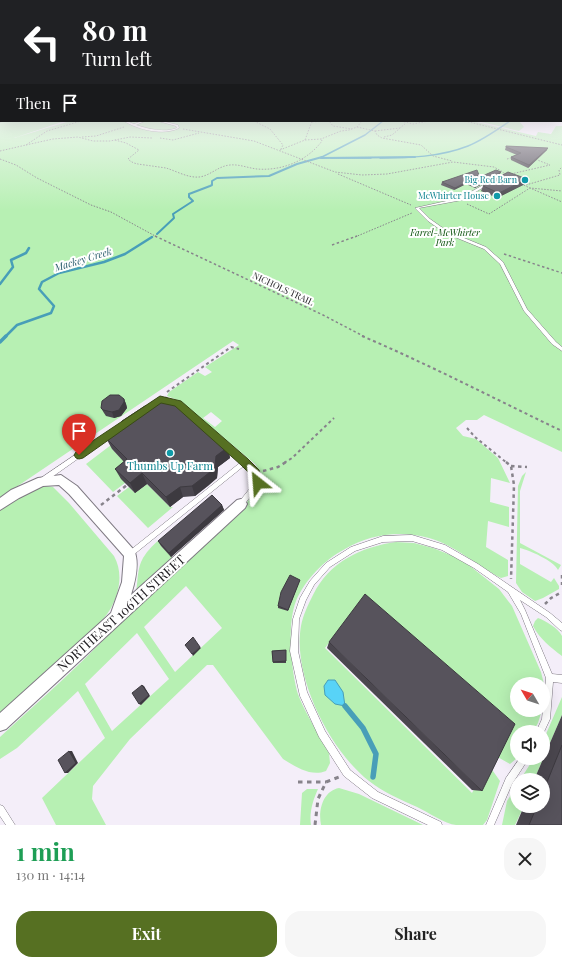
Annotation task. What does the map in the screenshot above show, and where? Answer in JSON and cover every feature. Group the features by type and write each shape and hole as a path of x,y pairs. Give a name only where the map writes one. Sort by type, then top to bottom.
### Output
{"street":[{"path":"0,504 15,494 42,481 61,480 73,490 130,554 129,582 116,617"},
{"name":"NORTHEAST 106TH STREET","path":"0,723 241,504"}],"lane":[{"path":"417,208 458,200 493,182"},
{"path":"417,208 429,220 446,232 485,248 502,263 525,310 554,343 562,349"},
{"path":"141,412 160,399 178,404 245,462 256,473 258,483 241,504"},
{"path":"42,481 129,421"},
{"path":"130,554 245,462"},
{"path":"438,825 375,794 347,773 322,734 302,693 294,651 296,618 303,598 312,583 328,566 353,548 383,539 412,538 443,547 476,566 540,609 562,628"},
{"path":"511,590 523,612 550,677"},
{"path":"550,678 562,679"},
{"path":"490,825 509,781 520,765"},
{"path":"0,809 11,825"}],"path":[{"path":"26,145 43,134"},
{"path":"88,139 105,134"},
{"path":"78,137 93,141 115,140 130,137 173,140 195,134"},
{"path":"211,134 254,141 280,150 417,208"},
{"path":"274,134 283,145 280,150"},
{"path":"305,140 308,134"},
{"path":"280,150 305,140 321,139 335,134"},
{"path":"376,134 382,138 421,145 433,156 453,162 494,167 503,172 505,175 550,165 535,159"},
{"path":"382,138 394,134"},
{"path":"518,134 562,144"},
{"path":"0,151 54,140 96,136"},
{"path":"115,140 126,143 139,150 128,159 132,163 166,168 177,173 199,177 222,166 240,164 256,169 273,170 304,160 319,147 322,141 321,139"},
{"path":"508,159 516,155"},
{"name":"NICHOLS TRAIL","path":"0,159 91,205 111,212 153,235 323,315 354,332 414,358 484,394 562,431"},
{"path":"335,172 362,175 387,174 453,162"},
{"path":"524,185 560,175 559,170 562,167"},
{"path":"518,182 562,202"},
{"path":"458,200 489,214 530,188 562,191"},
{"path":"332,245 348,240 399,217 421,211"},
{"path":"485,248 562,273"},
{"path":"160,399 168,391 231,347 239,349"},
{"path":"256,473 278,467 292,458 334,418"},
{"path":"467,428 475,437 511,466 527,467"},
{"path":"511,466 514,485 511,590"},
{"path":"92,512 127,485"},
{"path":"562,575 562,585"},
{"path":"540,609 551,598 562,592"},
{"path":"298,782 326,782 347,773"},
{"path":"315,825 318,799 326,782"}],"green space":[{"name":"Farrel-McWhirter Park","path":"0,134 28,134 14,138 29,134 525,134 536,136 537,134 562,134 562,452 484,415 477,420 466,420 456,428 463,436 476,439 498,458 510,483 491,478 490,502 509,507 509,527 488,521 486,547 508,560 508,576 501,578 439,541 407,534 396,534 365,540 337,554 316,571 304,586 296,601 293,611 291,634 292,658 299,698 329,753 330,763 326,771 320,773 309,772 298,768 283,759 213,665 207,665 130,739 93,786 92,799 106,825 56,825 42,798 105,738 78,691 17,748 0,759 0,737 83,660 130,610 245,504 266,482 255,464 180,401 167,396 169,392 198,372 205,376 212,372 205,367 239,345 233,341 0,498","holes":["211,412 222,421 215,427 203,418","186,586 222,628 175,672 144,627","137,633 169,679 112,731 85,684"]},
{"path":"111,445 112,449 132,470 125,483 113,492 86,464"},
{"path":"526,472 520,491 520,543 561,565 558,570 552,563 535,553 520,548 520,564 551,582 554,578 559,586 559,589 535,601 522,592 516,583 518,486 522,476"},
{"path":"147,484 170,507 173,507 148,528 117,496 129,487 135,493"},
{"path":"45,486 53,487 69,503 114,556 119,569 117,595 111,608 98,625 0,714 0,509 27,493"},
{"path":"225,511 227,513 136,592 141,562 147,552 157,542 187,519 161,546 173,558"},
{"path":"396,542 414,543 433,548 453,556 470,566 499,589 512,606 541,672 542,677 510,677 510,717 540,717 537,725 510,725 510,764 494,755 362,600 325,648 472,793 488,764 500,781 487,820 483,825 456,825 436,818 417,807 392,796 369,781 355,768 328,732 308,689 302,667 300,646 301,626 313,595 320,583 337,565 359,552 383,544"},
{"path":"538,618 552,625 562,636 562,656 536,631 533,626"},
{"path":"562,697 562,715 550,743 550,725"},
{"path":"530,765 540,765 537,773 524,773"},
{"path":"339,788 359,794 423,825 321,825 320,813 325,797 329,793"},
{"path":"307,789 318,789 312,807 311,825 300,825 302,793"},
{"path":"510,796 510,813 521,813 515,825 502,825 507,801"}],"water":[{"path":"328,680 335,680 343,692 345,706 335,704 325,695 324,686"}],"building":[{"path":"506,146 548,148 529,165 511,157 521,153"},
{"path":"477,170 479,175 477,176 480,177 496,170 501,172 476,185 467,182 455,188 442,182"},
{"path":"508,172 527,179 499,193 483,186"},
{"path":"110,395 119,395 124,399 124,402 119,410 112,412 101,408 102,401"},
{"name":"Thumbs Up Farm","path":"166,397 228,447 216,456 215,468 192,486 180,487 166,497 142,473 130,483 115,469 127,459 106,438 120,429 122,421 145,406 155,405"},
{"path":"212,495 222,505 169,553 158,541"},
{"path":"290,575 300,580 288,610 278,606 281,592"},
{"path":"365,594 515,724 510,725 510,734 482,791 329,642"},
{"path":"193,637 200,647 192,654 185,645"},
{"path":"286,650 286,661 273,662 272,651"},
{"path":"142,685 149,695 139,704 132,693"},
{"path":"562,745 562,825 529,825 534,813 550,813 550,775"},
{"path":"69,751 76,763 65,773 58,760"}],"waterway":[{"name":"Mackey Creek","path":"322,157 367,134"},
{"path":"413,157 447,153 468,146 492,134"},
{"name":"Mackey Creek","path":"157,234 174,218 173,214 193,201 189,197 189,194 212,185 212,181 217,178 269,176 297,164 322,157"},
{"path":"321,158 413,157"},
{"path":"380,158 413,157"},
{"path":"331,158 371,158"},
{"name":"Mackey Creek","path":"0,342 17,325 51,313 54,306 39,289 42,282 59,273 104,262 125,254 152,237"},
{"path":"0,284 13,267 11,260 26,253 29,248"},
{"path":"345,706 363,728 376,754 373,777"}],"place":[{"name":"Big Red Barn","path":"525,180"},
{"name":"McWhirter House","path":"497,196"},
{"name":"Thumbs Up Farm","path":"170,453"}],"route":[{"path":"79,455 160,399 178,404 245,462 256,473 258,483"}]}
